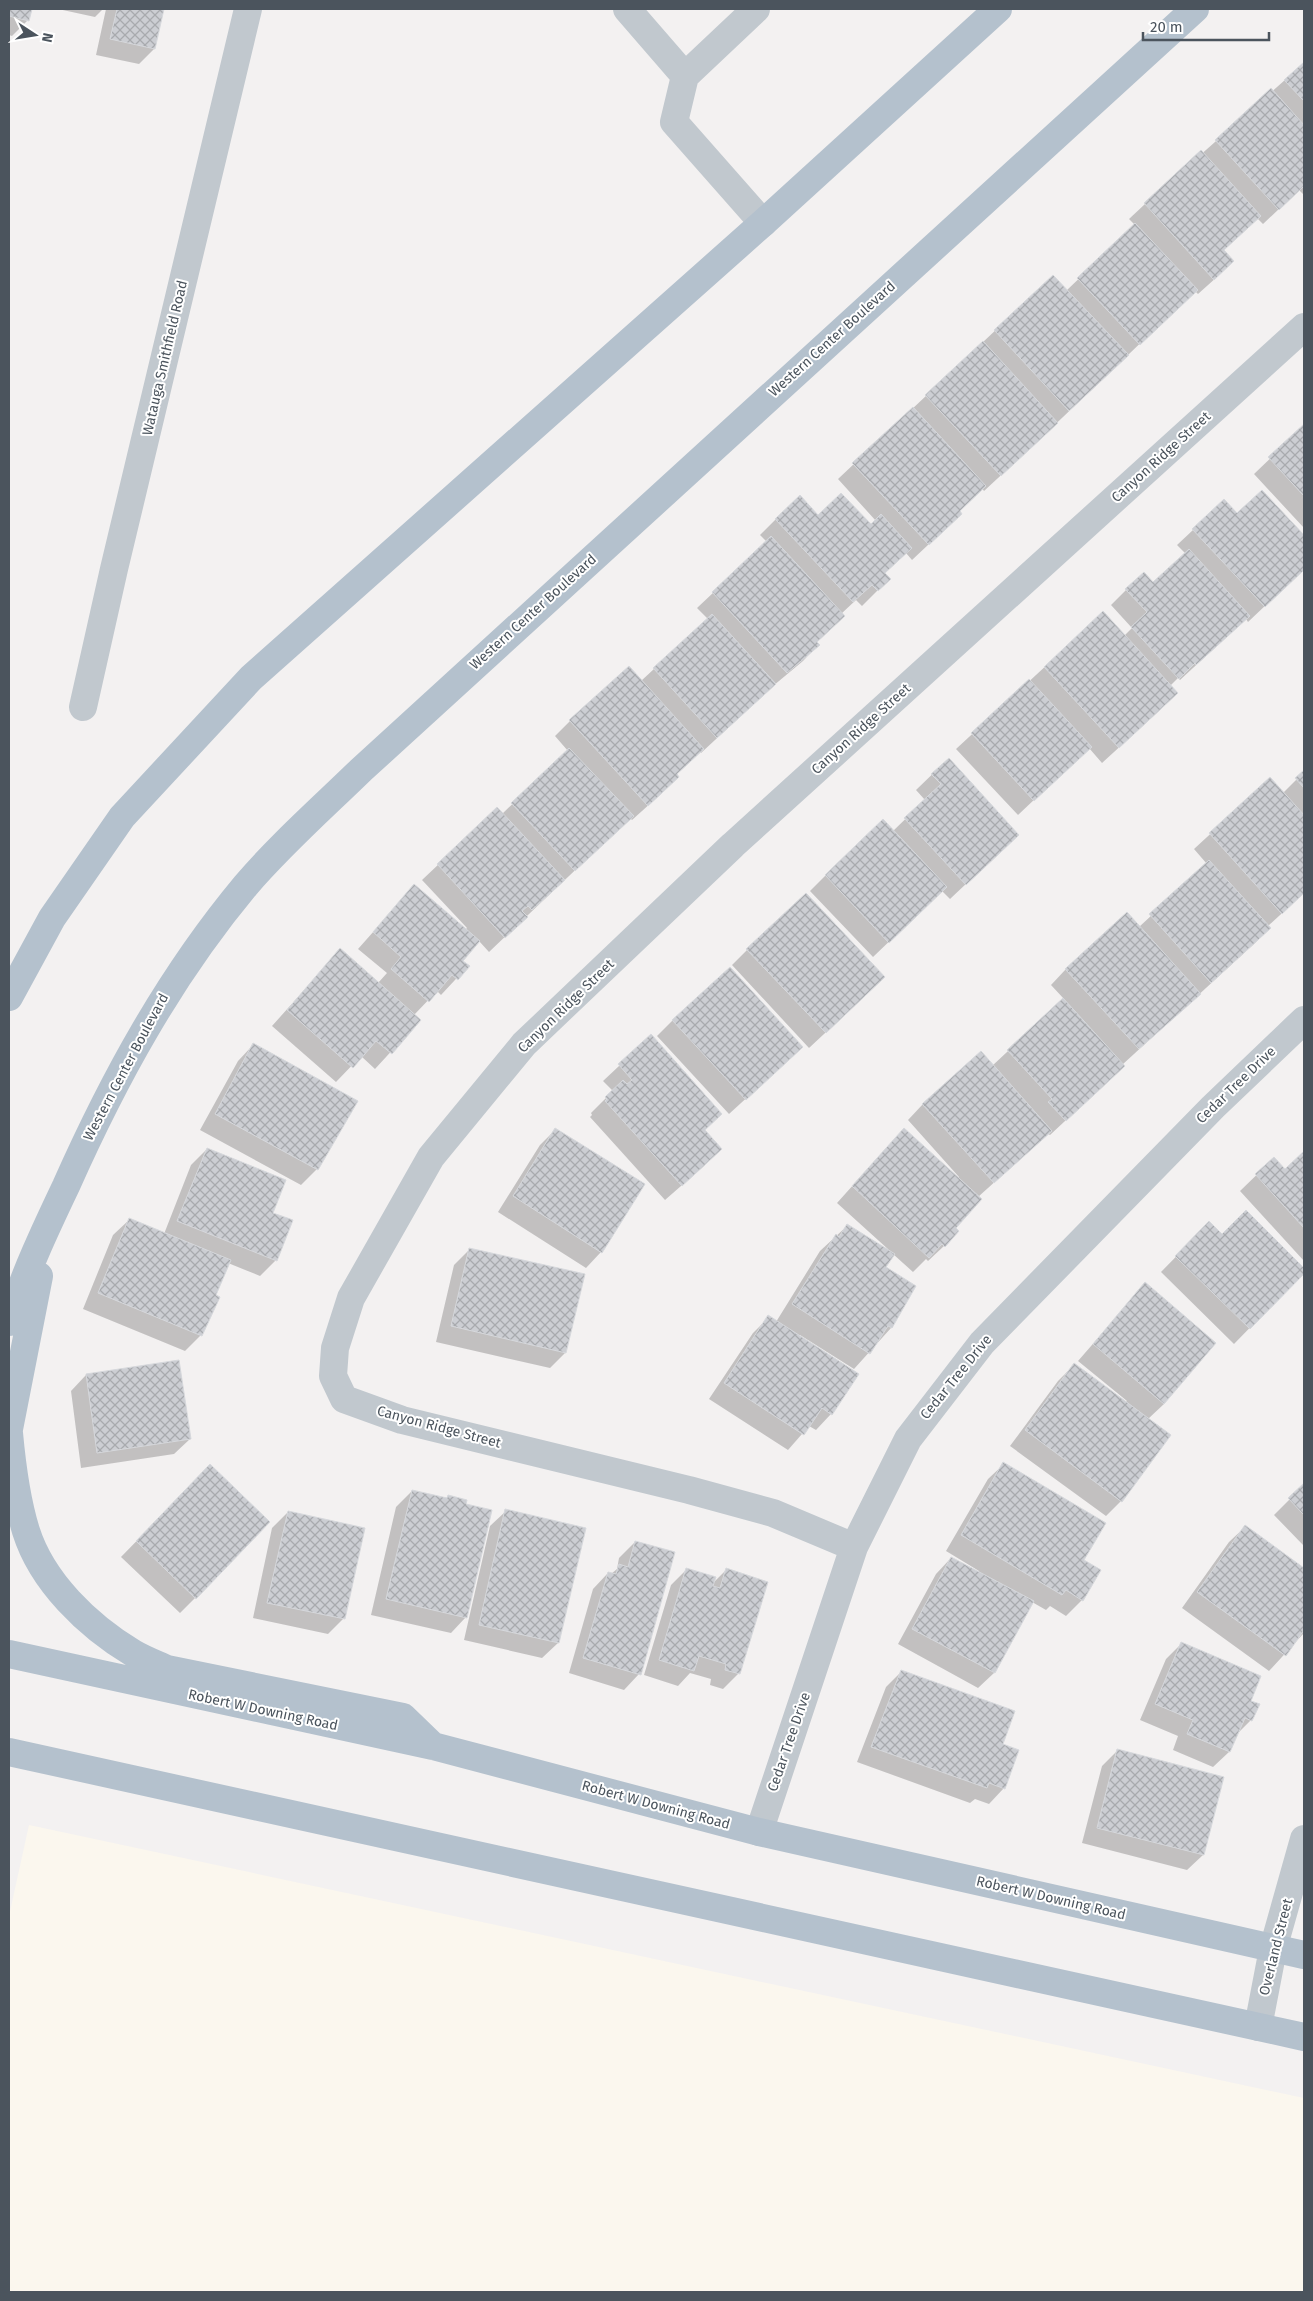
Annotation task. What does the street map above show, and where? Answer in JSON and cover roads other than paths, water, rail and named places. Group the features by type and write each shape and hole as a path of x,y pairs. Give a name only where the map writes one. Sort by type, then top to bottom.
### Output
{"main road":[{"path":"9,997 52,918 122,817 251,678 763,223 998,9"},
{"name":"Western Center Boulevard","path":"9,1322 17,1298 51,1218 95,1121 139,1038 172,983 258,872 368,763 1195,9"},
{"path":"51,1218 9,1431 14,1484 26,1533 46,1573 101,1632 134,1654 168,1669 403,1717 433,1746"},
{"name":"Robert W Downing Road","path":"9,1654 433,1746 759,1832 1304,1956"},
{"path":"9,1752 1304,2037"}],"street":[{"name":"Watauga Smithfield Road","path":"83,707 114,569 248,9"},
{"path":"627,9 685,76"},
{"path":"756,9 685,76 674,122 763,223"},
{"name":"Canyon Ridge Street","path":"854,1547 773,1513 670,1485 402,1420 344,1399 333,1376 335,1348 352,1298 431,1157 524,1044 733,845 1304,327"},
{"name":"Cedar Tree Drive","path":"759,1832 854,1547 908,1438 982,1343 1213,1107 1304,1020"},
{"name":"Overland Street","path":"1258,2027 1273,1949 1304,1839"}]}
